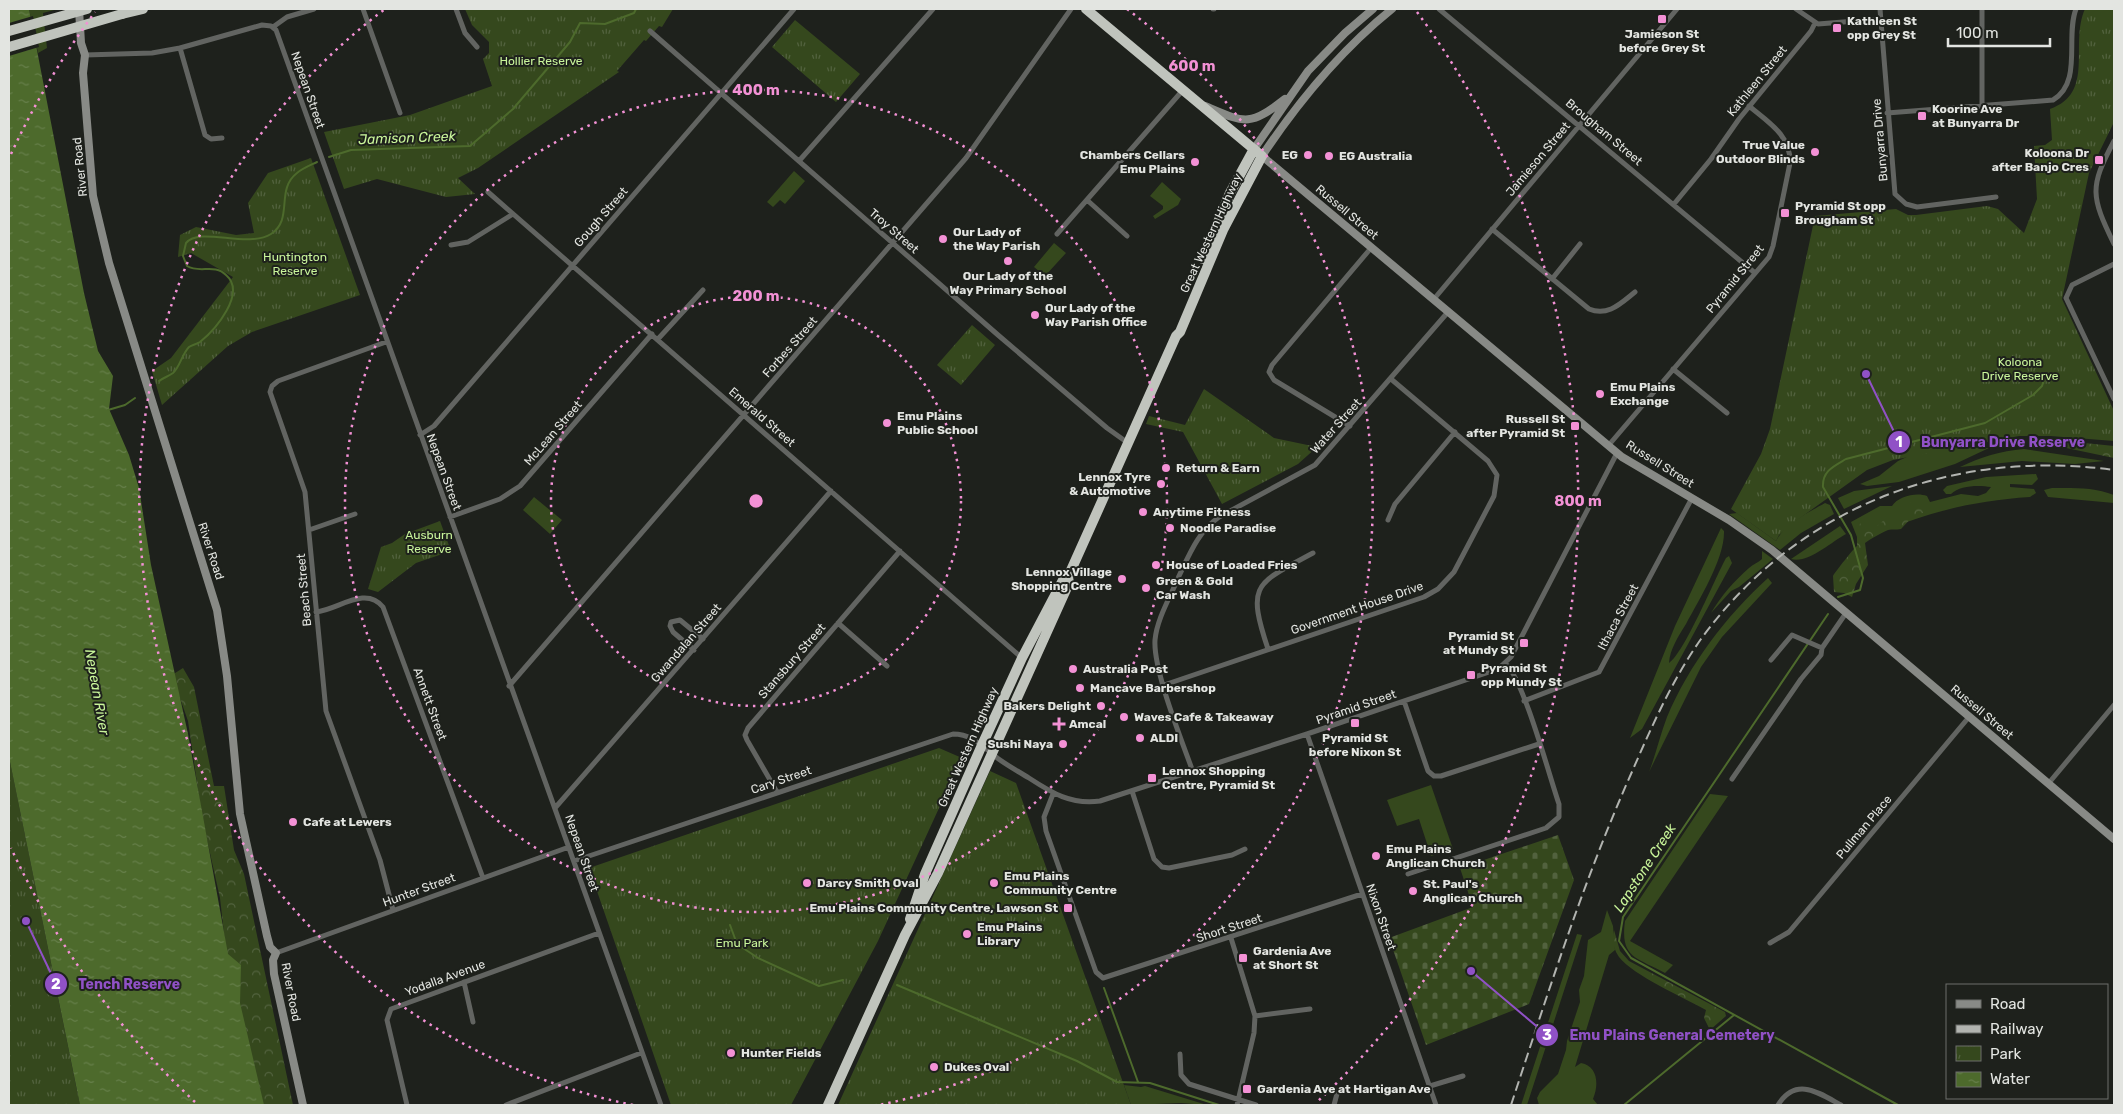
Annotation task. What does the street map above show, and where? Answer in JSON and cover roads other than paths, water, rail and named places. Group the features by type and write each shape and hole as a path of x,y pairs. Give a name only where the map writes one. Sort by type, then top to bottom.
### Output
{"highway":[{"path":"9,31 87,9"},
{"path":"9,47 143,9"},
{"name":"Russell Street","path":"1086,9 1258,153"},
{"name":"Great Western Highway","path":"828,1105 905,935 938,873 1069,583 1068,577 1176,336 1176,331 1216,225 1236,182 1258,153"},
{"name":"Great Western Highway","path":"905,935 926,874 982,745 1022,658 1063,580 1068,577"}],"main road":[{"name":"River Road","path":"79,9 82,45 85,55 83,81 91,173 97,216 211,589 227,676 240,814 267,936 270,947 276,953 273,960 274,974 303,1105"},
{"name":"Great Western Highway","path":"1258,153 1291,94 1330,47 1373,9"},
{"name":"Great Western Highway","path":"1258,153 1323,75 1363,33 1392,9"},
{"name":"Russell Street","path":"1199,103 1235,118 1252,120 1267,113 1291,94"},
{"name":"Russell Street","path":"1258,153 1608,446 1636,466 1692,498 1764,544 2114,840"}],"street":[{"path":"85,55 152,53 180,48 262,25 273,27 287,17 314,9"},
{"path":"363,9 400,113"},
{"path":"456,9 465,33 477,47"},
{"name":"Gough Street","path":"420,435 434,426 794,9"},
{"path":"799,161 933,9"},
{"name":"Forbes Street","path":"509,686 969,153 1071,9"},
{"name":"Brougham Street","path":"1439,9 1580,125 1754,273"},
{"name":"Jamieson Street","path":"1434,299 1677,9"},
{"path":"1796,9 1814,23 1881,19"},
{"name":"Bunyarra Drive","path":"1880,9 1895,194 1903,202 1918,207 1996,197"},
{"path":"1982,9 1982,107"},
{"path":"1887,113 2047,102 2060,94 2070,76 2072,22 2076,9"},
{"name":"Kathleen Street","path":"1674,204 1711,159 1748,106 1811,31 1814,23"},
{"name":"Nepean Street","path":"273,27 277,32 509,686 555,808 661,1105"},
{"name":"Troy Street","path":"650,31 1106,428 1128,443"},
{"path":"180,48 205,135 210,139 222,138"},
{"path":"1057,234 1183,90"},
{"name":"Pyramid Street","path":"1608,446 1769,256 1774,246 1790,157 1784,137 1748,106"},
{"path":"2114,141 2098,171 2095,194 2101,217 2114,244"},
{"name":"Emerald Street","path":"488,192 1022,658"},
{"path":"1087,200 1127,236"},
{"path":"451,245 468,242 513,214"},
{"path":"1492,229 1585,306 1595,311 1610,310 1635,292"},
{"path":"1552,279 1580,244"},
{"path":"1350,426 1274,380 1269,372 1272,365 1371,248"},
{"path":"2114,264 2072,285 2066,298 2114,399"},
{"path":"658,340 703,290"},
{"name":"Water Street","path":"1192,772 1156,658 1156,632 1198,538 1208,525 1223,515 1313,467 1448,312"},
{"name":"McLean Street","path":"450,517 500,498 520,486 652,334"},
{"name":"Beach Street","path":"386,342 278,381 271,388 270,394 305,492 326,711 380,860 393,910"},
{"path":"1673,369 1727,413"},
{"name":"Government House Drive","path":"1164,685 1424,597 1447,581 1454,572 1494,496 1497,481 1495,470 1488,460 1391,379"},
{"path":"1388,520 1396,504 1455,432"},
{"path":"1408,874 1546,828 1553,824 1559,816 1559,804 1539,744 1514,673 1506,664 1617,452"},
{"name":"Gwandalan Street","path":"555,808 831,491"},
{"name":"Ithaca Street","path":"1524,701 1600,672 1692,498"},
{"path":"309,530 356,514"},
{"name":"Stansbury Street","path":"777,792 747,740 746,732 900,551"},
{"path":"1268,649 1256,612 1256,602 1260,589 1274,574 1313,553"},
{"name":"Annett Street","path":"316,612 367,597 376,600 383,607 483,878"},
{"path":"1732,779 1801,679 1820,655 1822,648 1846,613"},
{"path":"694,650 672,631 671,622 680,620 703,639"},
{"path":"838,623 887,666"},
{"path":"1771,660 1792,635 1822,648"},
{"name":"Pyramid Street","path":"992,753 1063,799 1082,802 1100,801 1307,734 1498,669 1506,664"},
{"path":"1404,701 1428,771 1434,776 1442,776 1539,744"},
{"path":"2048,784 2114,705"},
{"name":"Pullman Place","path":"1770,943 1789,932 1969,717"},
{"name":"Cary Street","path":"574,861 948,734 967,736 992,753"},
{"name":"Nixon Street","path":"1307,734 1436,1105"},
{"path":"1132,791 1154,859 1162,867 1169,868 1232,855 1245,849"},
{"name":"Short Street","path":"1054,794 1046,811 1045,827 1096,972 1101,978 1109,978 1362,894"},
{"name":"Hunter Street","path":"276,953 569,847"},
{"name":"Yodalla Avenue","path":"407,1105 387,1020 388,1013 396,1006 599,933"},
{"path":"1231,938 1255,1016 1254,1033 1238,1102"},
{"path":"464,982 473,1022"},
{"path":"1255,1016 1310,1009"},
{"path":"506,1105 641,1053"},
{"path":"1180,1054 1180,1071 1187,1083 1196,1088 1238,1102 1256,1105"},
{"path":"1430,1086 1463,1076"},
{"path":"1778,1105 1790,1092 1802,1089 1813,1090 1841,1105"},
{"path":"1334,1105 1338,1090"}],"water":[{"name":"Nepean River","path":"9,9 29,9 84,293 98,351 113,376 109,409 129,455 139,488 151,565 188,734 228,954 241,965 240,1003 264,1105 80,1105 9,757"}],"waterway":[{"name":"Jamison Creek","path":"329,157 351,150 470,146 513,109 570,42 580,23 605,24 634,13 636,9"},
{"name":"Jamison Creek","path":"159,381 173,373 189,347 200,342 213,329 226,311 233,291 232,283 221,271 197,269 187,266 183,256 186,243 193,238 202,237 250,239 261,238 271,234 282,221 285,196 291,180 299,171 317,162"},
{"name":"Lapstone Creek","path":"1838,597 1860,590 1863,578 1851,535 1823,487 1824,477 1827,473 1846,459 1985,423 2033,395 2042,386 2045,377"},
{"name":"Jamison Creek","path":"108,410 125,405 135,398"},
{"name":"Lapstone Creek","path":"1828,614 1623,917 1619,941 1631,958 1898,1105"},
{"path":"730,925 737,944 758,958 819,986 843,980"},
{"path":"897,985 1077,1061 1117,1082 1150,1083 1219,1105"},
{"path":"1104,988 1138,1082"},
{"path":"1624,1105 1734,1015"}],"railway":[{"path":"1511,1105 1597,856 1646,739 1671,688 1690,655 1740,593 1784,553 1832,521 1884,496 1938,479 1995,468 2054,465 2114,470"}],"place":[{"name":"Jamieson St before Grey St","path":"1662,19"},
{"name":"Kathleen St opp Grey St","path":"1837,28"},
{"name":"Koorine Ave at Bunyarra Dr","path":"1922,116"},
{"name":"True Value Outdoor Blinds","path":"1815,152"},
{"name":"EG","path":"1308,155"},
{"name":"EG Australia","path":"1329,156"},
{"name":"Koloona Dr after Banjo Cres","path":"2099,160"},
{"name":"Chambers Cellars Emu Plains","path":"1195,162"},
{"name":"Pyramid St opp Brougham St","path":"1785,213"},
{"name":"Our Lady of the Way Parish","path":"943,239"},
{"name":"Our Lady of the Way Primary School","path":"1008,261"},
{"name":"Our Lady of the Way Parish Office","path":"1035,315"},
{"name":"Bunyarra Drive Reserve","path":"1866,374"},
{"name":"Emu Plains Exchange","path":"1600,394"},
{"name":"Emu Plains Public School","path":"887,423"},
{"name":"Russell St after Pyramid St","path":"1575,426"},
{"name":"Return & Earn","path":"1166,468"},
{"name":"Lennox Tyre & Automotive","path":"1161,484"},
{"name":"Anytime Fitness","path":"1143,512"},
{"name":"Noodle Paradise","path":"1170,528"},
{"name":"House of Loaded Fries","path":"1156,565"},
{"name":"Lennox Village Shopping Centre","path":"1122,579"},
{"name":"Green & Gold Car Wash","path":"1146,588"},
{"name":"Pyramid St at Mundy St","path":"1524,643"},
{"name":"Australia Post","path":"1073,669"},
{"name":"Pyramid St opp Mundy St","path":"1471,675"},
{"name":"Mancave Barbershop","path":"1080,688"},
{"name":"Bakers Delight","path":"1101,706"},
{"name":"Waves Cafe & Takeaway","path":"1124,717"},
{"name":"Pyramid St before Nixon St","path":"1355,723"},
{"name":"Amcal","path":"1059,724"},
{"name":"ALDI","path":"1140,738"},
{"name":"Sushi Naya","path":"1063,744"},
{"name":"Lennox Shopping Centre, Pyramid St","path":"1152,778"},
{"name":"Cafe at Lewers","path":"293,822"},
{"name":"Emu Plains Anglican Church","path":"1376,856"},
{"name":"Darcy Smith Oval","path":"807,883"},
{"name":"Emu Plains Community Centre","path":"994,883"},
{"name":"St. Paul's Anglican Church","path":"1413,891"},
{"name":"Emu Plains Community Centre, Lawson St","path":"1068,908"},
{"name":"Tench Reserve","path":"26,921"},
{"name":"Emu Plains Library","path":"967,934"},
{"name":"Gardenia Ave at Short St","path":"1243,958"},
{"name":"Emu Plains General Cemetery","path":"1471,971"},
{"name":"Hunter Fields","path":"731,1053"},
{"name":"Dukes Oval","path":"934,1067"},
{"name":"Gardenia Ave at Hartigan Ave","path":"1247,1089"}],"park label":[{"name":"Hollier Reserve","path":"541,61"},
{"name":"Huntington Reserve","path":"295,264"},
{"name":"Koloona Drive Reserve","path":"2020,369"},
{"name":"Ausburn Reserve","path":"429,542"},
{"name":"Emu Park","path":"742,943"}]}
